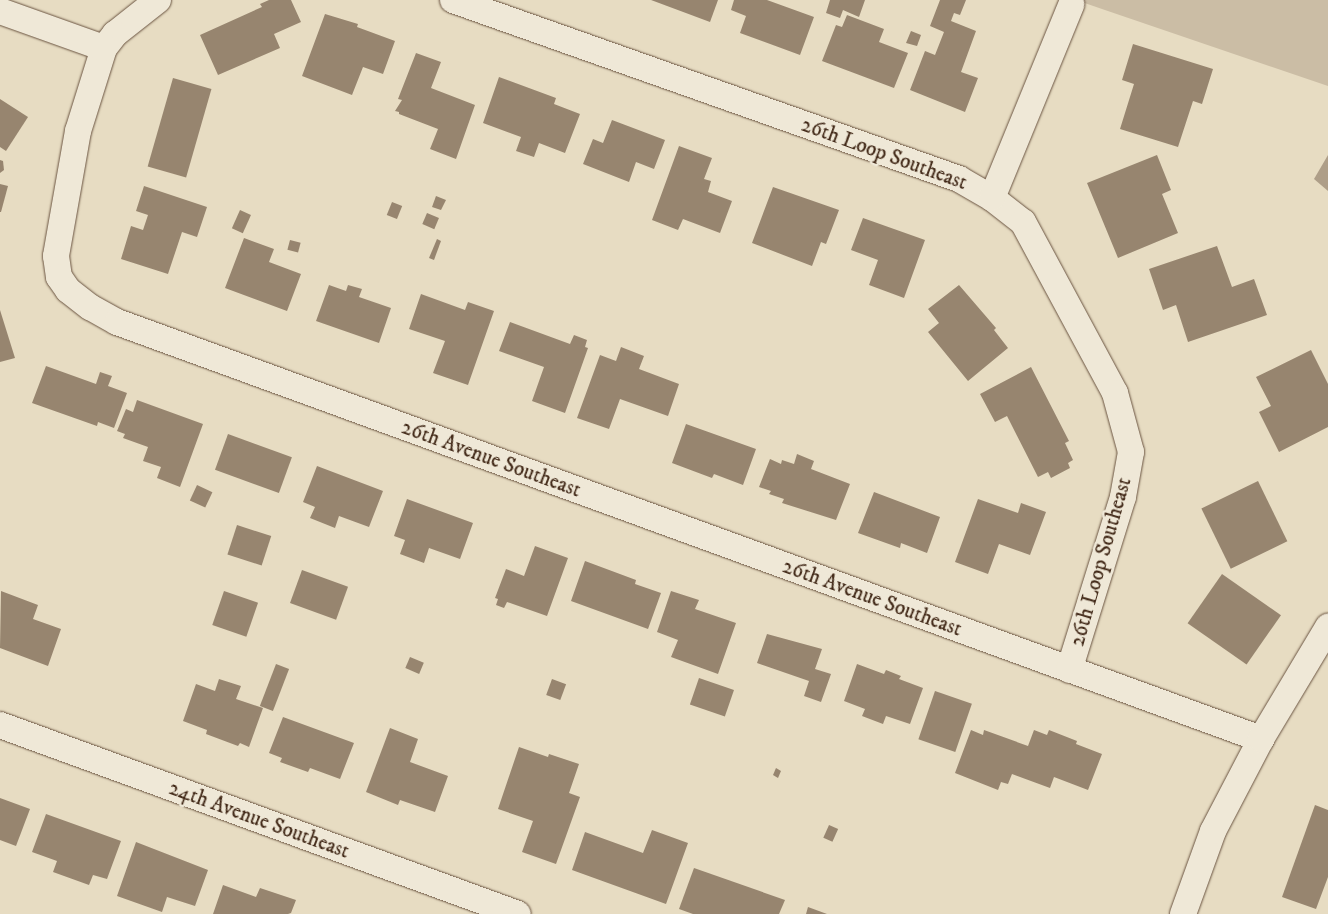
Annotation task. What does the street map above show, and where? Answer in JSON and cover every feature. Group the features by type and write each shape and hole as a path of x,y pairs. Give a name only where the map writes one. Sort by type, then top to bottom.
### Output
{"street":[{"path":"0,11 104,48 115,34 158,0"},
{"name":"26th Loop Southeast","path":"453,0 959,179 992,198 1023,222 1066,298 1115,392 1131,452 1123,497 1069,670"},
{"path":"992,198 1071,5"},
{"name":"26th Avenue Southeast","path":"104,48 78,131 56,256 59,277 68,290 90,307 126,325 1261,739"},
{"path":"1183,914 1213,831 1261,739 1328,627"},
{"name":"24th Avenue Southeast","path":"0,725 518,914"}],"shaded area":[{"path":"1076,0 1328,0 1328,86 1102,9"},
{"path":"1328,155 1328,191 1314,179"}],"building":[{"path":"269,0 291,0 301,22 274,34 280,48 218,75 200,35 262,7 260,4"},
{"path":"651,0 718,0 710,22"},
{"path":"734,0 767,0 814,17 800,55 740,33 746,16 731,10"},
{"path":"830,0 865,0 859,17 843,10 840,18 826,13"},
{"path":"940,0 966,0 960,15 954,13 951,21 976,31 961,72 978,78 965,112 910,90 925,51 935,55 944,32 930,26"},
{"path":"325,14 358,24 357,27 395,41 383,74 363,67 352,95 302,76"},
{"path":"847,15 884,29 879,42 908,53 894,88 822,61 836,25 842,27"},
{"path":"911,31 921,35 917,46 906,43"},
{"path":"1133,44 1213,69 1202,104 1193,101 1178,147 1120,129 1134,84 1122,80"},
{"path":"416,53 441,62 431,88 475,105 456,159 430,149 438,129 395,111 402,100 398,99"},
{"path":"499,77 556,98 554,104 580,114 565,153 539,143 534,157 516,151 521,137 483,123"},
{"path":"173,78 211,89 186,177 148,166"},
{"path":"0,99 28,117 6,151 0,147"},
{"path":"612,120 665,140 654,169 636,162 629,182 583,164 593,139 603,143"},
{"path":"679,146 712,158 704,179 711,181 708,192 732,201 720,233 683,219 678,230 652,220"},
{"path":"1157,155 1171,190 1162,194 1178,233 1118,258 1087,183"},
{"path":"0,160 3,161 4,170 0,173"},
{"path":"0,184 8,186 1,212 0,212"},
{"path":"144,186 207,207 197,237 182,232 168,274 121,259 131,226 143,230 148,215 136,211"},
{"path":"773,187 839,210 826,244 821,242 812,266 752,243"},
{"path":"436,196 446,200 441,210 432,207"},
{"path":"392,202 402,206 397,219 387,215"},
{"path":"240,210 251,215 243,233 232,228"},
{"path":"427,213 439,218 434,229 422,224"},
{"path":"863,218 925,240 904,298 869,285 878,260 851,250"},
{"path":"244,238 274,249 269,262 301,274 287,311 225,288"},
{"path":"437,239 441,241 434,260 429,258"},
{"path":"290,240 301,243 298,253 287,250"},
{"path":"1217,246 1232,287 1254,279 1267,315 1188,342 1176,305 1163,310 1149,269"},
{"path":"329,285 346,291 348,285 362,289 359,297 391,308 379,343 316,321"},
{"path":"959,285 996,328 994,330 1008,348 968,381 928,332 939,323 928,309"},
{"path":"421,294 465,310 468,302 494,311 468,385 433,373 445,341 409,329"},
{"path":"0,310 15,358 0,362"},
{"path":"510,322 570,344 574,335 587,340 585,347 588,348 565,413 532,401 544,367 499,351"},
{"path":"621,347 644,356 639,369 679,384 668,416 620,399 609,429 577,418 600,355 616,361"},
{"path":"1311,350 1328,384 1328,427 1279,452 1259,412 1271,406 1256,377"},
{"path":"46,366 96,384 100,372 112,376 108,386 127,393 114,428 98,422 97,426 32,403"},
{"path":"1031,367 1069,441 1065,443 1073,460 1068,463 1070,468 1051,478 1048,472 1038,477 1007,416 995,422 980,394"},
{"path":"137,400 203,424 180,487 157,478 161,467 143,461 148,447 123,438 125,434 117,431 126,409 133,412"},
{"path":"686,424 756,449 743,485 714,474 712,478 672,463"},
{"path":"228,434 292,457 279,493 215,470"},
{"path":"797,454 814,461 811,469 850,484 836,520 782,503 784,499 769,494 771,491 759,487 770,459 781,464 782,460 794,464"},
{"path":"317,466 383,491 369,527 339,516 335,528 310,518 315,507 303,502"},
{"path":"1258,481 1287,541 1231,569 1201,509"},
{"path":"197,485 212,492 205,508 190,500"},
{"path":"874,492 940,517 927,553 901,543 900,548 858,533"},
{"path":"407,499 473,523 460,559 429,548 424,563 400,554 405,540 394,536"},
{"path":"978,499 1018,513 1021,503 1046,512 1030,555 999,544 988,574 955,562"},
{"path":"237,525 271,536 262,566 227,554"},
{"path":"535,546 568,558 547,616 507,602 504,608 496,605 498,599 495,598 506,569 524,576"},
{"path":"585,561 636,580 635,584 661,593 648,629 571,601"},
{"path":"302,570 348,587 336,620 290,603"},
{"path":"1222,574 1281,615 1247,664 1188,623"},
{"path":"1,591 38,605 33,619 61,629 48,666 0,648"},
{"path":"224,591 258,603 246,637 212,625"},
{"path":"671,591 699,600 695,609 736,623 718,674 671,657 678,640 657,632"},
{"path":"767,634 822,649 815,669 831,674 821,702 804,696 809,681 757,663"},
{"path":"410,657 424,663 419,674 405,668"},
{"path":"276,664 289,669 273,711 260,706"},
{"path":"857,664 884,674 886,670 901,676 899,679 923,688 910,724 886,716 883,724 862,716 865,709 844,701"},
{"path":"699,678 734,690 725,717 690,704"},
{"path":"219,679 241,686 236,699 263,708 249,747 240,743 238,746 206,734 207,730 183,721 196,684 215,691"},
{"path":"552,679 566,684 560,700 546,695"},
{"path":"935,691 972,704 955,752 918,739"},
{"path":"283,717 354,743 340,779 310,768 308,772 280,762 282,758 269,753"},
{"path":"390,728 418,739 410,762 448,776 435,812 400,800 398,805 366,792"},
{"path":"971,730 983,735 984,730 1028,746 1034,730 1047,735 1049,730 1077,741 1076,744 1102,754 1088,790 1054,777 1050,788 1012,774 1008,784 1001,782 998,790 955,773"},
{"path":"519,747 548,757 549,754 579,764 569,793 580,797 556,864 522,852 533,821 498,809"},
{"path":"776,768 781,771 778,778 773,775"},
{"path":"0,798 30,809 16,846 0,840"},
{"path":"1315,805 1328,810 1328,877 1316,909 1282,897"},
{"path":"46,814 121,841 107,879 93,875 89,885 53,872 57,861 32,852"},
{"path":"829,825 838,829 832,842 823,838"},
{"path":"652,830 688,843 666,904 572,870 585,832 643,853"},
{"path":"136,842 208,870 195,906 167,897 162,912 117,896"},
{"path":"694,868 785,900 779,914 693,914 679,909"},
{"path":"223,885 256,897 260,888 296,900 291,913 288,914 213,914"},
{"path":"808,907 827,914 806,914"}]}
